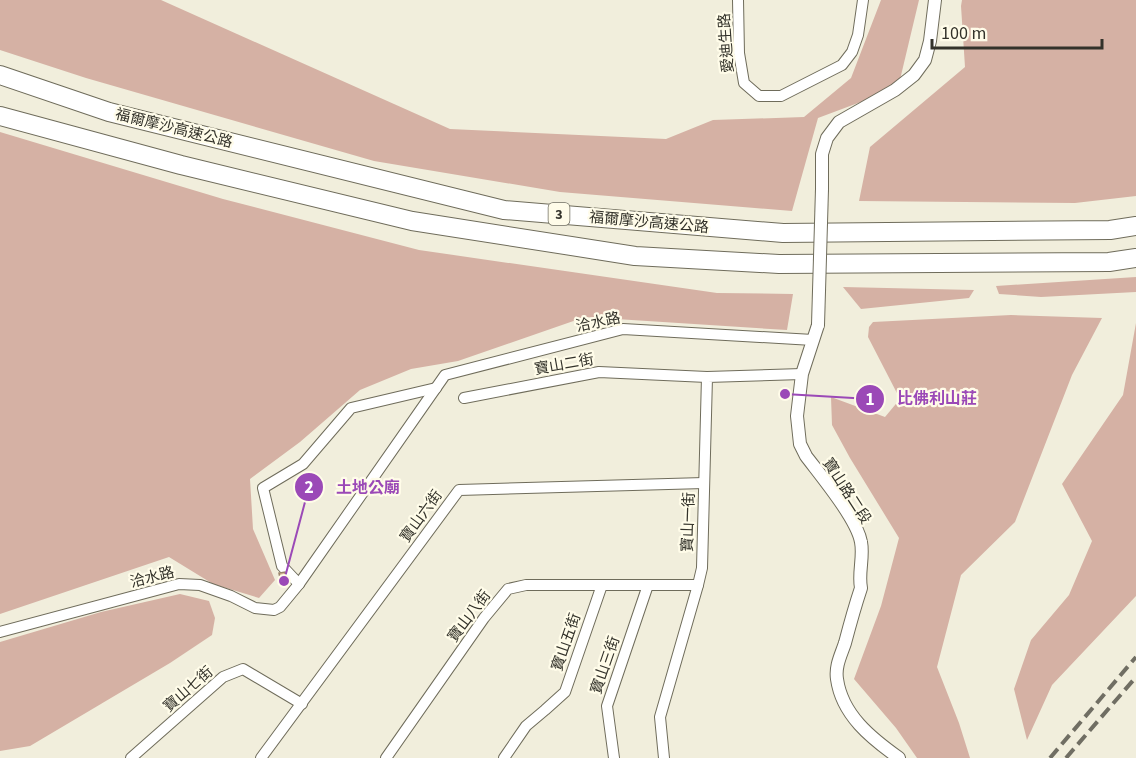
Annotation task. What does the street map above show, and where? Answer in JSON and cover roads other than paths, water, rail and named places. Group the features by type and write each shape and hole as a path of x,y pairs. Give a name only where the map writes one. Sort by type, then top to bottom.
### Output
{"highway":[{"name":"福爾摩沙高速公路","path":"0,75 109,112 504,210 783,234 1110,230 1136,226"},
{"name":"福爾摩沙高速公路","path":"0,116 181,165 412,221 635,256 779,264 1109,262 1136,258"}],"street":[{"name":"愛迪生路","path":"738,0 739,52 744,83 759,96 781,96 842,64 852,52 858,35 862,0"},
{"name":"寶山路二段","path":"899,758 878,744 857,724 844,704 837,678 838,660 861,588 861,542 855,525 806,456 800,444 797,417 802,374 818,325 822,154 827,138 839,122 895,90 914,75 926,60 935,0"},
{"name":"洽水路","path":"0,632 180,584 200,585 255,608 274,610 280,607 299,584 445,375 623,330 813,340"},
{"name":"寶山二街","path":"464,398 599,372 707,377"},
{"path":"707,377 802,374"},
{"name":"寶山一街","path":"664,758 660,717 702,568 707,377"},
{"name":"洽水路","path":"299,584 282,566 263,488 303,464 351,408 436,388"},
{"name":"寶山六街","path":"261,758 459,490 704,483"},
{"name":"寶山八街","path":"386,758 484,618 508,589 526,585 698,585"},
{"name":"寶山五街","path":"504,758 526,726 565,692 602,585"},
{"name":"寶山三街","path":"614,758 607,706 648,585"},
{"name":"寶山七街","path":"131,758 223,677 243,669 302,704"}],"railway":[{"path":"1050,758 1136,657"},
{"path":"1066,758 1136,677"}],"place":[{"name":"比佛利山莊","path":"785,394"},
{"name":"土地公廟","path":"284,581"}]}
